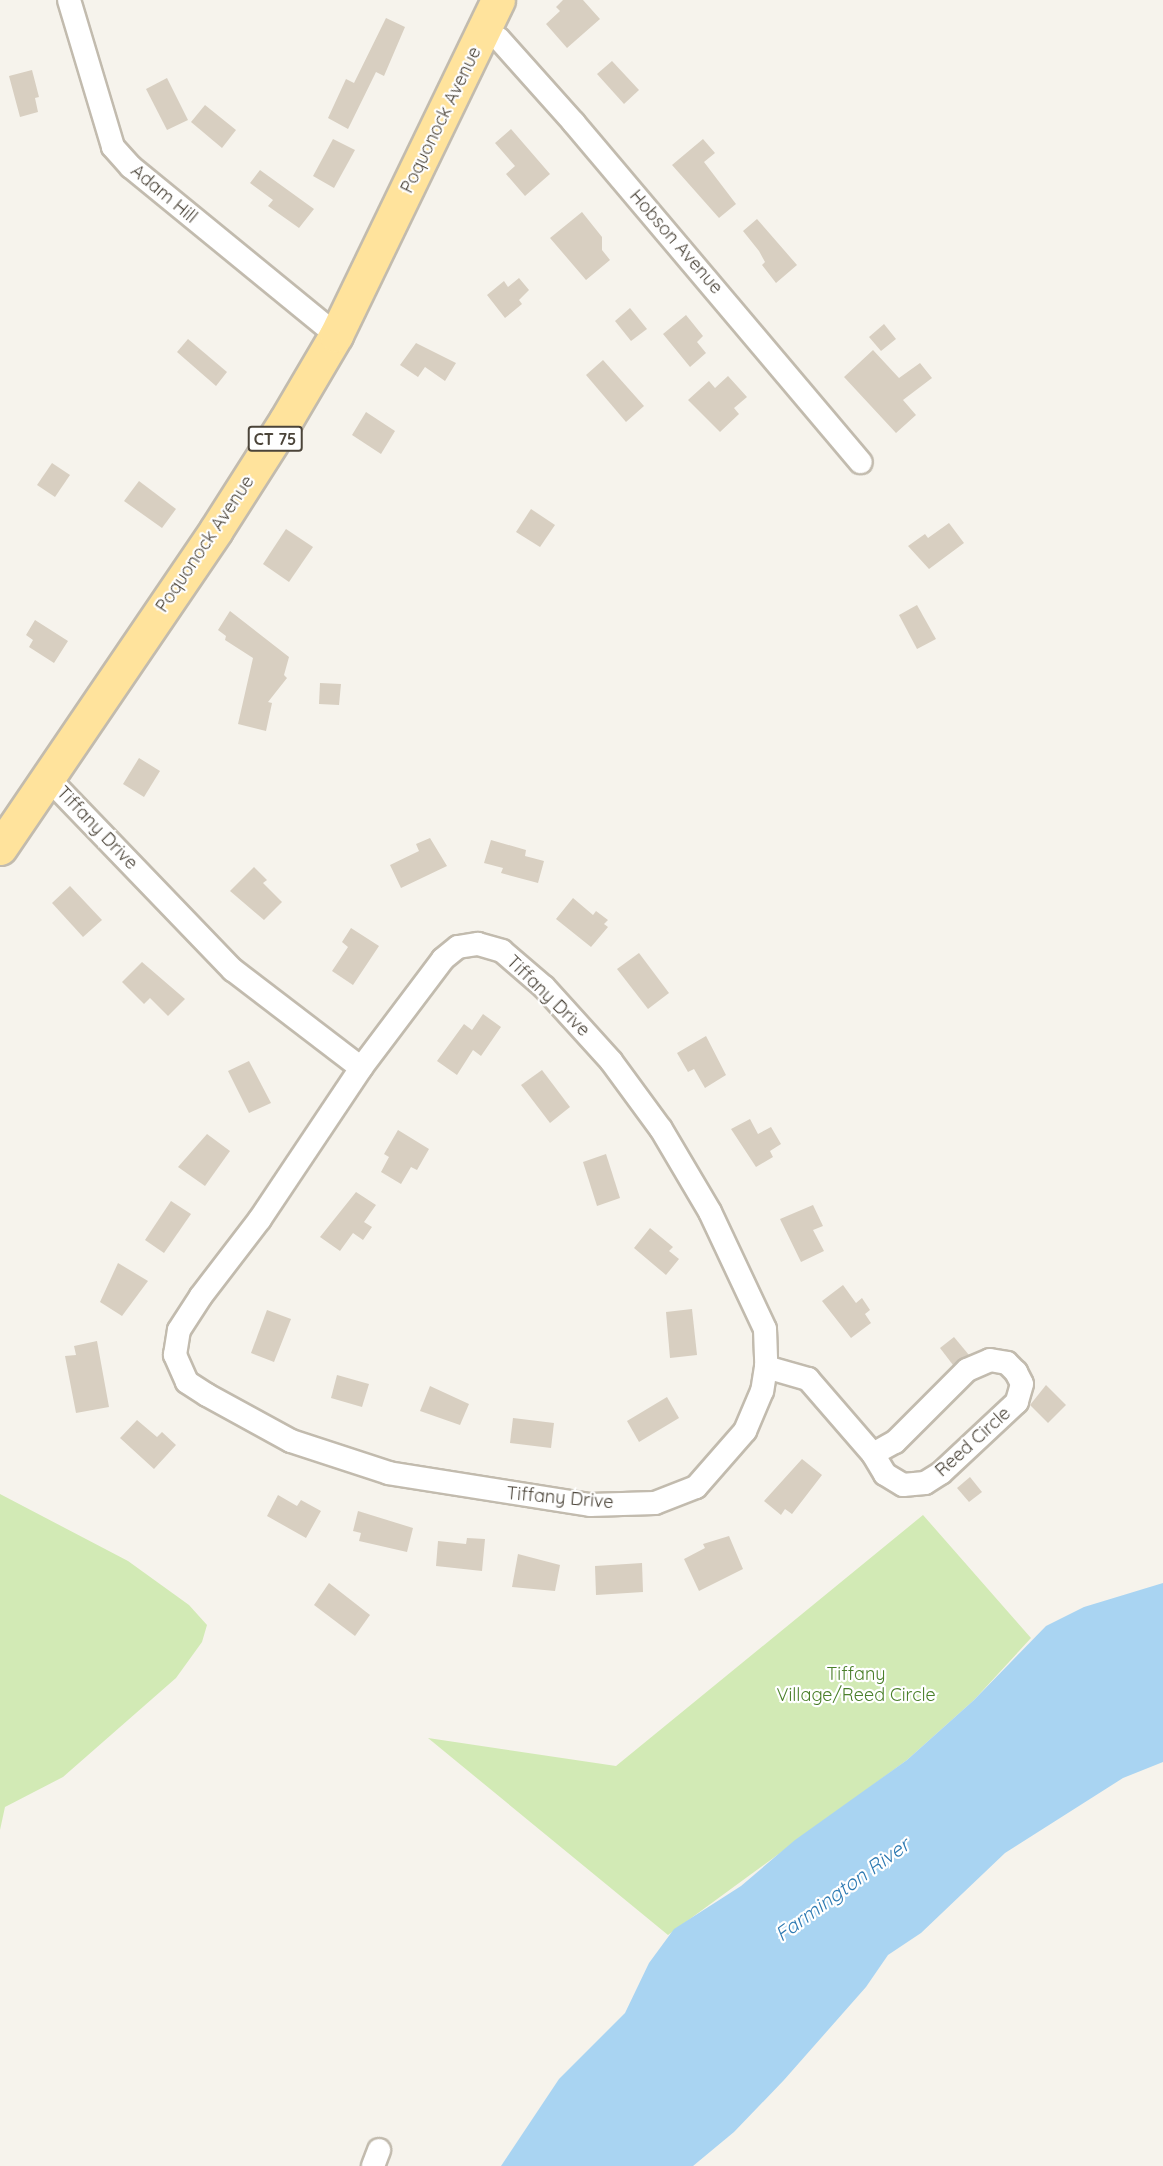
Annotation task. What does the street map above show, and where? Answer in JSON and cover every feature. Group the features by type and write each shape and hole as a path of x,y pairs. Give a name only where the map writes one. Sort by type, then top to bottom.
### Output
{"main road":[{"name":"Poquonock Avenue","path":"0,848 216,530 336,336 498,0"}],"street":[{"name":"Adam Hill","path":"69,0 113,147 131,167 336,336"},
{"name":"Hobson Avenue","path":"483,32 499,39 574,123 860,462"},
{"name":"Tiffany Drive","path":"48,778 233,970 361,1068"},
{"name":"Tiffany Drive","path":"478,944 502,951 575,1017 661,1129 710,1212 753,1297 765,1329 766,1366 762,1391 745,1431 696,1487 655,1503 590,1505 389,1473 291,1441 187,1382 175,1355 179,1330 324,1128 361,1068 443,959 458,947 478,944"},
{"name":"Reed Circle","path":"766,1366 808,1379 873,1454 885,1474 903,1485 925,1483 941,1473 1017,1402 1022,1384 1016,1372 1007,1364 990,1360 967,1370 895,1442 873,1454"}],"green space":[{"path":"0,1494 128,1561 189,1605 207,1625 202,1642 176,1678 63,1777 5,1807 0,1830"},
{"name":"Tiffany Village/Reed Circle","path":"923,1515 1031,1638 974,1700 907,1760 668,1935 428,1738 616,1766"}],"water":[{"name":"Farmington River","path":"1163,1583 1163,1762 1123,1778 1005,1853 921,1933 888,1955 866,1987 784,2080 734,2132 693,2166 501,2166 559,2079 625,2013 649,1963 674,1929 741,1886 795,1840 907,1760 974,1700 1046,1626 1084,1607"}],"building":[{"path":"563,0 583,0 600,19 567,48 546,24 560,11 556,7"},
{"path":"386,18 405,27 384,76 376,72 348,129 328,118 346,79 354,83"},
{"path":"612,61 639,90 624,104 597,74"},
{"path":"32,70 39,97 35,98 38,112 20,117 9,76"},
{"path":"167,78 188,120 167,130 146,89"},
{"path":"205,105 236,130 222,148 191,122"},
{"path":"511,129 550,174 525,196 506,174 515,166 495,143"},
{"path":"333,139 355,150 334,188 313,176"},
{"path":"703,139 715,153 704,162 736,204 719,218 672,165"},
{"path":"260,170 314,209 299,228 268,206 273,200 250,183"},
{"path":"582,212 602,237 602,250 610,260 586,280 550,238"},
{"path":"757,219 797,265 776,283 762,265 765,262 759,251 743,231"},
{"path":"519,278 529,290 519,300 522,304 505,318 487,295 504,281 508,287"},
{"path":"630,308 647,329 631,341 615,321"},
{"path":"686,315 703,336 697,342 706,353 690,367 663,334"},
{"path":"884,324 896,339 881,351 869,337"},
{"path":"188,339 227,372 216,386 177,352"},
{"path":"416,343 456,363 445,381 425,367 418,377 400,365"},
{"path":"873,350 899,378 920,363 932,378 903,400 916,415 896,433 844,377"},
{"path":"603,360 644,406 626,422 586,375"},
{"path":"728,376 747,397 734,408 739,414 720,432 688,400 709,381 715,388"},
{"path":"366,412 395,431 381,454 352,435"},
{"path":"52,463 70,475 55,497 37,485"},
{"path":"139,481 176,509 162,528 124,501"},
{"path":"531,509 555,525 540,547 516,532"},
{"path":"949,523 964,543 929,569 908,546 925,534 928,538"},
{"path":"286,529 313,547 289,582 263,564"},
{"path":"917,605 936,639 917,649 899,615"},
{"path":"230,611 289,657 284,675 287,678 268,702 272,703 266,731 238,724 253,658 225,640 226,636 218,630"},
{"path":"35,620 68,641 54,663 29,647 33,640 26,635"},
{"path":"320,683 341,684 339,705 319,704"},
{"path":"139,758 160,771 144,797 123,784"},
{"path":"430,838 447,866 401,888 390,865 419,851 416,844"},
{"path":"491,840 526,850 525,856 544,861 538,883 501,873 503,868 484,863"},
{"path":"254,867 267,880 263,883 282,902 264,920 230,891"},
{"path":"70,886 102,920 83,937 52,903"},
{"path":"573,898 593,915 596,911 608,920 604,924 608,927 591,947 556,919"},
{"path":"351,928 379,946 353,985 332,971 348,947 342,942"},
{"path":"639,953 669,993 648,1009 617,969"},
{"path":"142,962 185,999 168,1016 150,998 144,1004 122,982"},
{"path":"483,1014 501,1027 481,1056 473,1050 457,1075 437,1061 464,1024 472,1030"},
{"path":"706,1036 726,1075 705,1088 694,1069 688,1072 677,1053"},
{"path":"249,1061 271,1103 249,1113 228,1071"},
{"path":"542,1070 570,1107 550,1123 521,1085"},
{"path":"750,1119 758,1134 771,1127 781,1144 770,1151 773,1157 756,1167 731,1129"},
{"path":"398,1130 429,1149 417,1170 411,1167 401,1184 381,1172 389,1157 384,1154"},
{"path":"207,1134 230,1151 205,1186 178,1167"},
{"path":"606,1154 620,1198 597,1206 583,1162"},
{"path":"356,1192 376,1205 364,1222 372,1227 363,1240 353,1233 340,1251 320,1237"},
{"path":"171,1201 191,1214 164,1253 145,1240"},
{"path":"813,1205 823,1226 813,1230 824,1251 801,1262 780,1219"},
{"path":"650,1228 673,1247 669,1251 679,1259 666,1275 634,1248"},
{"path":"118,1263 148,1281 122,1316 100,1302"},
{"path":"843,1285 856,1303 862,1298 870,1310 865,1314 871,1323 851,1338 822,1301"},
{"path":"692,1309 697,1355 670,1358 666,1312"},
{"path":"267,1310 291,1319 274,1362 251,1353"},
{"path":"954,1337 969,1355 953,1365 940,1348"},
{"path":"97,1341 109,1407 76,1413 65,1356 76,1355 74,1346"},
{"path":"337,1375 369,1384 362,1407 331,1398"},
{"path":"1046,1385 1066,1405 1048,1423 1030,1405"},
{"path":"430,1386 469,1404 460,1425 420,1411"},
{"path":"667,1397 679,1418 639,1442 627,1421"},
{"path":"513,1418 554,1423 551,1448 510,1443"},
{"path":"137,1420 157,1437 162,1432 176,1445 154,1469 120,1438"},
{"path":"802,1459 822,1475 792,1514 785,1509 781,1515 764,1501"},
{"path":"970,1477 982,1492 969,1502 957,1488"},
{"path":"278,1495 297,1506 301,1500 321,1511 306,1538 267,1516"},
{"path":"358,1511 413,1528 407,1552 359,1541 361,1533 353,1531"},
{"path":"729,1536 743,1569 699,1591 684,1559 705,1548 703,1544"},
{"path":"467,1538 485,1539 482,1571 436,1566 438,1541 466,1544"},
{"path":"518,1554 560,1565 555,1591 512,1587"},
{"path":"642,1563 643,1592 596,1595 595,1566"},
{"path":"329,1583 370,1615 355,1636 314,1605"}]}
